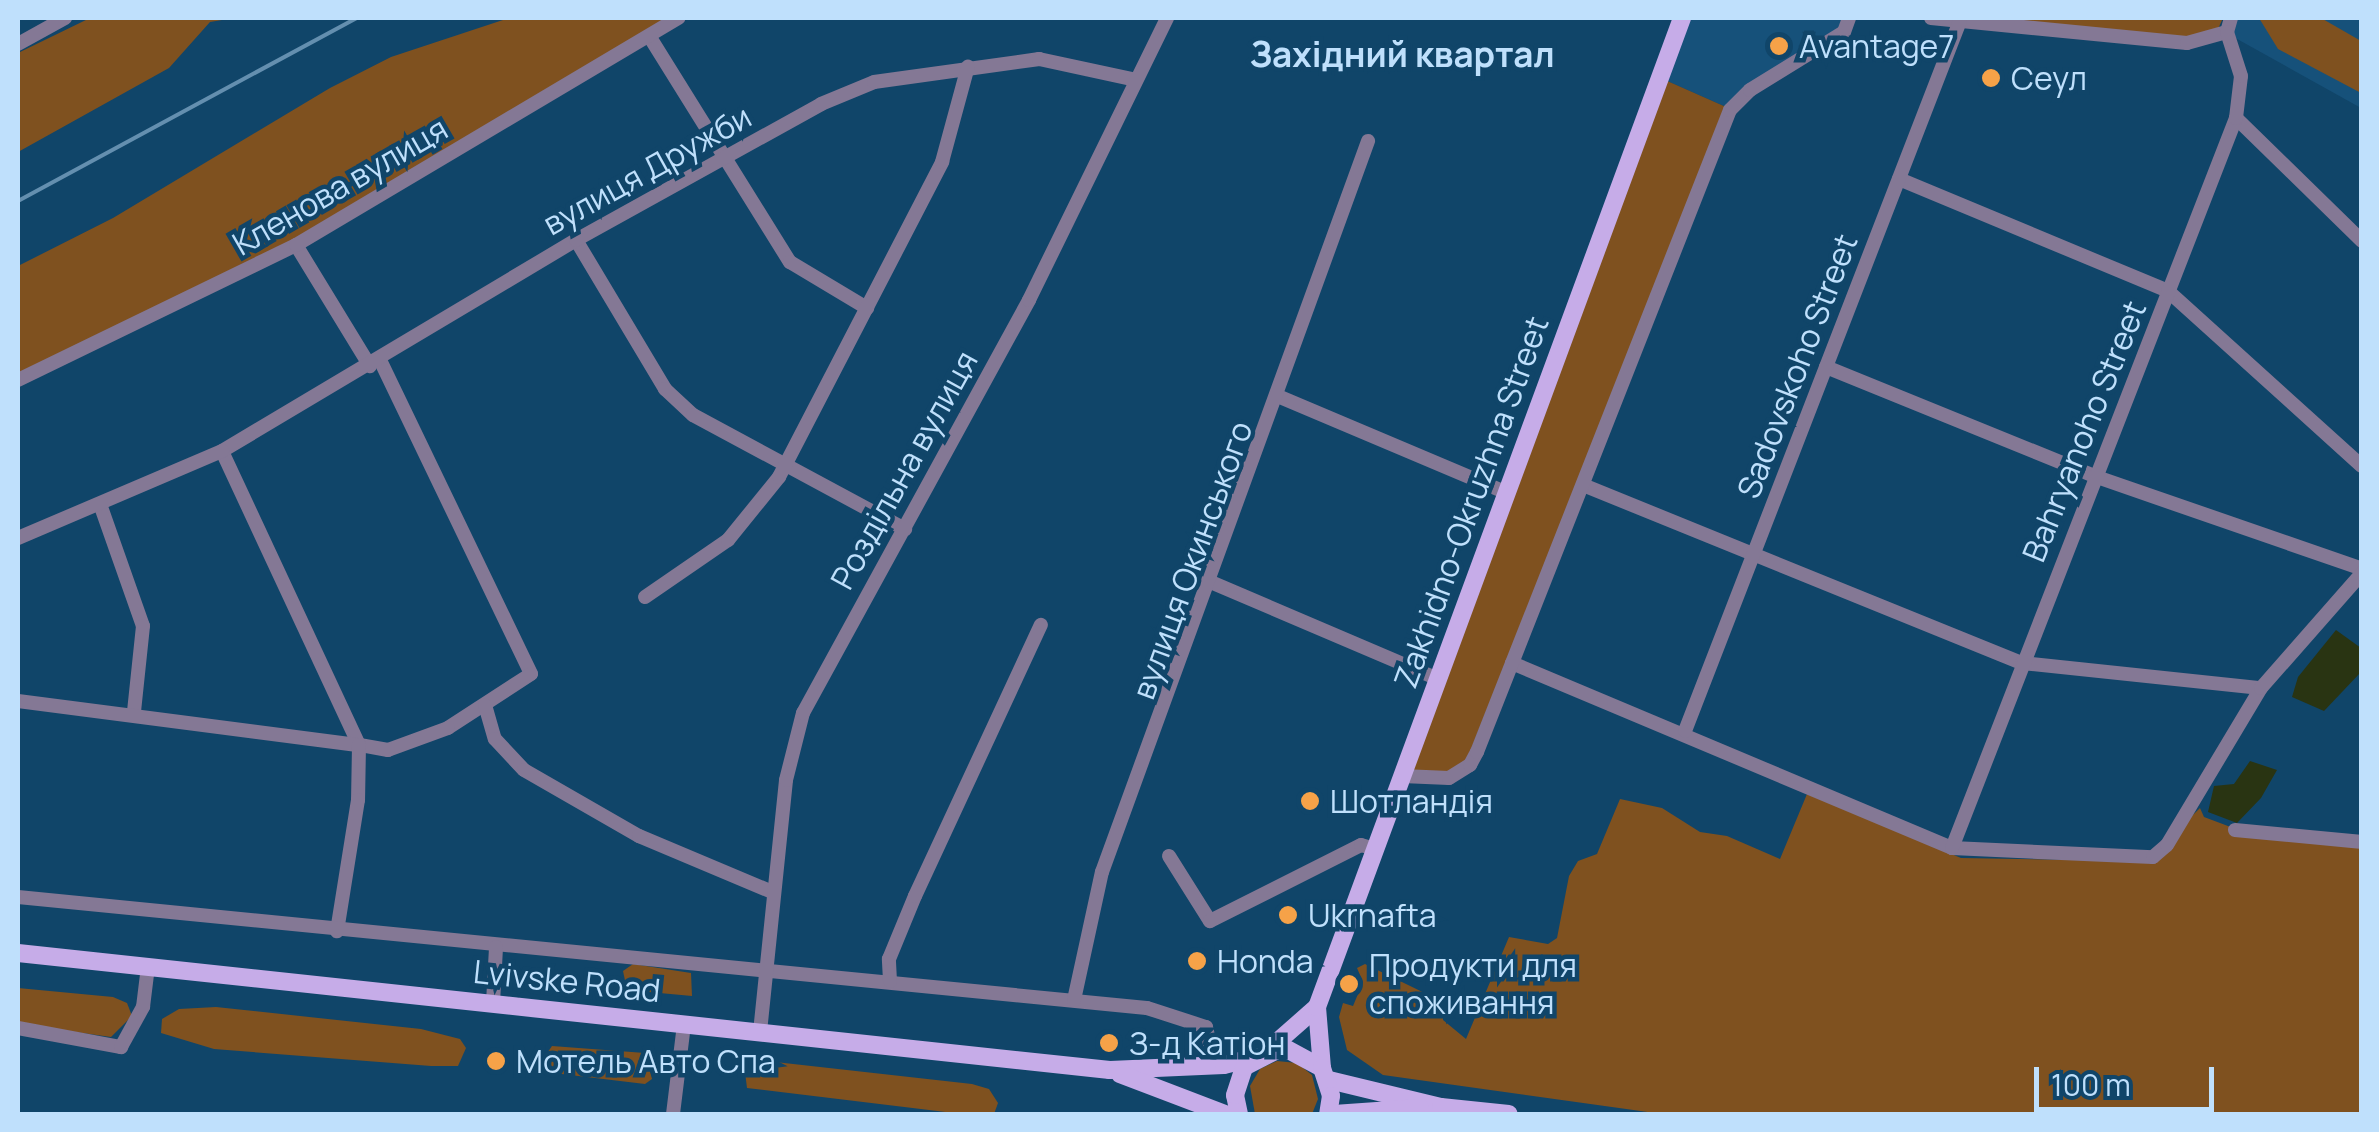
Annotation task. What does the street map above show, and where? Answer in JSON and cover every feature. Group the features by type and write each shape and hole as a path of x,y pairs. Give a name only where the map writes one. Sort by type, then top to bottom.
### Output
{"main road":[{"name":"Zakhidno-Okruzhna Street","path":"1331,1114 1316,1008 1682,18"},
{"name":"Lvivske Road","path":"18,953 1110,1070 1215,1065 1262,1053"},
{"name":"Zakhidno-Okruzhna Street","path":"1262,1053 1316,1008"},
{"path":"1239,1114 1237,1080 1262,1053 1298,1050 1326,1074 1441,1107"},
{"name":"Lvivske Road","path":"1110,1070 1225,1114"},
{"path":"1331,1114 1441,1107 1509,1114"}],"street":[{"path":"18,44 65,18"},
{"name":"Кленова вулиця","path":"18,380 296,245 651,39 678,18"},
{"name":"Роздільна вулиця","path":"760,1032 786,780 803,714 1029,300 1167,18"},
{"path":"1402,776 1440,780 1470,766 1730,110 1750,90 1844,32 1849,18"},
{"path":"1931,18 2146,42 2206,42 2229,25"},
{"name":"Sadovskoho Street","path":"1685,731 1960,22"},
{"name":"Bahryanoho Street","path":"1952,848 2236,118 2241,76 2229,25"},
{"path":"651,39 727,155 790,262 866,308"},
{"name":"вулиця Дружби","path":"18,538 222,451 576,240 727,155 874,82 1039,59 1136,80"},
{"path":"646,597 728,540 785,468 942,162 968,66"},
{"path":"2236,118 2362,240"},
{"name":"вулиця Окинського","path":"1074,1000 1102,872 1280,397 1368,141"},
{"path":"1899,179 2168,291 2362,466"},
{"path":"576,240 665,389 693,415 785,468 905,529"},
{"path":"18,701 134,712 359,745 407,747 486,705 531,674 375,363 296,245"},
{"path":"1512,664 1685,731 1952,848 2153,857 2167,846 2261,688 2362,571 2094,476 1826,367"},
{"path":"1280,397 1506,493"},
{"path":"222,451 235,471 359,745 358,800 337,931"},
{"path":"1583,485 2022,662 2261,688"},
{"path":"100,504 143,626 134,712"},
{"path":"1212,583 1438,680"},
{"path":"890,981 889,959 914,896 1041,626"},
{"path":"486,705 495,740 524,770 639,836 772,892"},
{"path":"2236,830 2362,842"},
{"path":"1170,856 1210,921 1362,844 1375,849"},
{"path":"18,897 496,947 1074,1000 1194,1019 1206,1027 1215,1065"},
{"path":"492,1003 496,947"},
{"path":"18,1028 120,1047 143,1008 148,966"},
{"path":"673,1114 684,1024"}],"shaded area":[{"path":"90,18 234,18 210,22 169,68 18,152 18,53"},
{"path":"509,18 679,18 296,245 18,380 18,266 113,218 330,88 391,57"},
{"path":"1688,18 1844,18 1840,29 1726,107 1665,80"},
{"path":"1969,18 2223,18 2218,29 2187,39"},
{"path":"2235,18 2361,18 2361,108 2230,35"},
{"path":"2259,18 2321,18 2361,41 2361,93 2278,49"},
{"path":"1665,80 1726,107 1466,762 1447,773 1409,771"},
{"path":"2336,630 2361,648 2361,672 2324,711 2292,697 2298,677"},
{"path":"2250,761 2277,770 2261,798 2237,823 2208,812 2214,786 2234,784"},
{"path":"1807,794 1961,858 2146,861 2200,808 2204,817 2252,835 2361,846 2361,1114 1662,1114 1383,1075 1347,1050 1339,1017 1343,1003 1353,1006 1363,982 1357,968 1365,964 1443,1002 1443,1020 1466,1039 1509,937 1548,944 1557,938 1569,876 1578,861 1597,854 1620,799 1662,808 1700,832 1727,836 1780,859"},
{"path":"633,964 691,973 692,996 627,990 623,971"},
{"path":"18,988 113,997 127,1003 132,1016 111,1037 18,1024"},
{"path":"216,1007 421,1029 460,1039 466,1048 458,1066 431,1066 214,1049 161,1033 162,1019 179,1009"},
{"path":"552,1046 645,1053 652,1079 645,1084 545,1072 541,1062"},
{"path":"758,1060 972,1084 989,1089 998,1103 994,1114 962,1114 747,1088 745,1072"},
{"path":"1277,1061 1297,1063 1312,1075 1318,1099 1312,1114 1255,1114 1250,1086 1260,1069"}],"railway":[{"path":"18,201 357,18"}],"place":[{"name":"Avantage7","path":"1779,46"},
{"name":"Сеул","path":"1991,78"},
{"name":"Шотландія","path":"1310,801"},
{"name":"Ukrnafta","path":"1288,915"},
{"name":"Honda","path":"1197,961"},
{"name":"Продукти для споживання","path":"1349,984"},
{"name":"З-д Катіон","path":"1109,1043"},
{"name":"Мотель Авто Спа","path":"496,1061"}],"district":[{"name":"Західний квартал","path":"1402,54"}]}
